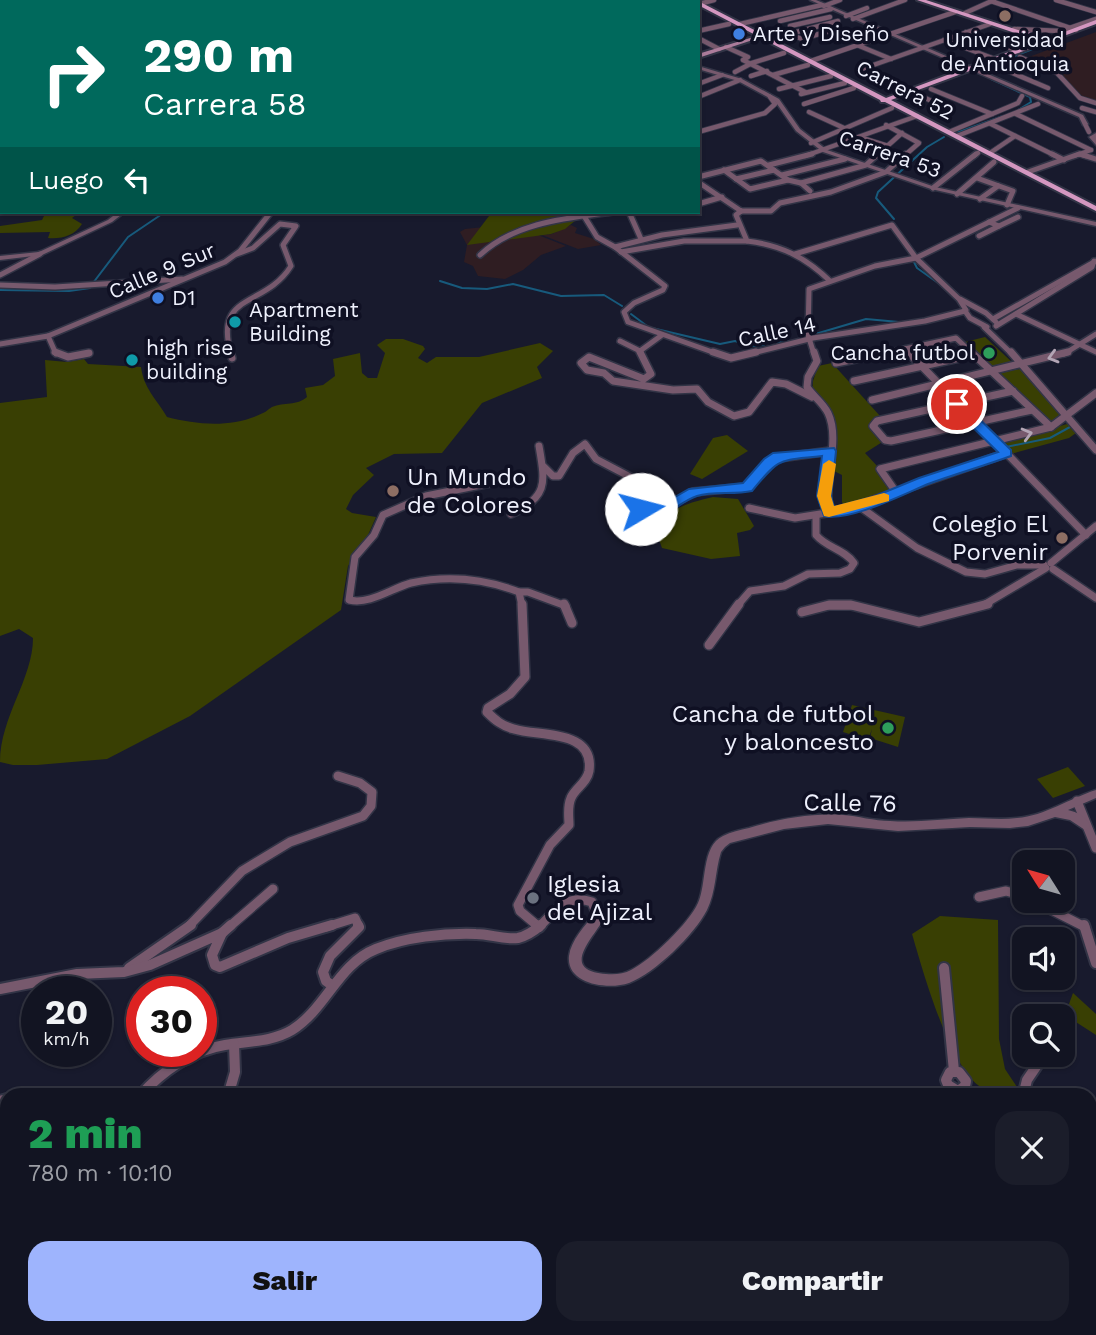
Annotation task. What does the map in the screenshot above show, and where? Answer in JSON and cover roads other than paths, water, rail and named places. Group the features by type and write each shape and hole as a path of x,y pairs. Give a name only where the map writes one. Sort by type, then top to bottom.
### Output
{"main road":[{"path":"914,0 953,12"},
{"path":"920,0 1032,38 1033,46"},
{"path":"927,0 1014,29 1051,33 1074,32"},
{"name":"Carrera 52","path":"700,4 888,104"},
{"name":"Carrera 52","path":"700,5 754,38 809,63 994,162 1096,211"},
{"path":"888,104 994,65 1095,22"},
{"path":"988,24 1024,38 1033,46"},
{"path":"1019,54 1033,46 1074,32"},
{"path":"1021,34 1054,38"},
{"path":"700,55 762,36"},
{"path":"888,104 974,72"},
{"name":"Carrera 52","path":"914,117 1028,172 1096,211"}],"street":[{"path":"813,0 974,72 1023,97 1096,127"},
{"path":"740,24 841,0"},
{"path":"846,16 890,0"},
{"path":"853,19 905,0"},
{"path":"1056,0 1096,12"},
{"path":"965,13 992,1 1074,32"},
{"path":"798,31 780,21 831,9"},
{"path":"819,12 838,21 789,34 802,39 835,30 827,24"},
{"path":"773,75 953,12"},
{"path":"790,26 830,17"},
{"path":"700,31 729,24"},
{"path":"862,69 988,24"},
{"path":"967,32 1057,73 1079,97 1096,103"},
{"path":"700,39 747,57 743,60 805,92"},
{"path":"944,40 1048,88"},
{"path":"700,44 707,43"},
{"path":"857,45 891,59"},
{"path":"735,72 752,63 784,53"},
{"path":"993,77 990,73 994,65"},
{"name":"Carrera 53","path":"700,68 740,80 777,100 798,130 811,143 845,159 933,188 1096,224"},
{"path":"751,76 767,71"},
{"path":"974,72 993,77 1081,116 1093,137"},
{"path":"700,83 722,75"},
{"path":"779,89 831,76"},
{"path":"767,82 779,78"},
{"path":"700,96 740,80"},
{"path":"798,94 845,83"},
{"path":"804,104 854,88"},
{"path":"931,89 992,114"},
{"path":"917,94 948,109"},
{"path":"768,111 775,104 770,97"},
{"path":"949,132 1018,103 1023,97"},
{"path":"957,136 1016,114 1037,103"},
{"path":"811,143 888,104"},
{"path":"1082,108 1096,112"},
{"path":"700,131 768,111 787,113"},
{"path":"809,112 844,128"},
{"path":"1016,114 1091,150 1096,159"},
{"path":"769,166 825,151 886,125 914,117"},
{"path":"991,124 1064,160"},
{"path":"700,180 741,211 771,211 780,203 892,175 918,142 886,125"},
{"path":"801,184 866,165 902,133"},
{"path":"990,153 1015,136"},
{"path":"859,137 888,146"},
{"path":"845,143 878,155"},
{"path":"1028,172 1091,150"},
{"path":"933,188 978,153"},
{"path":"1079,154 1096,159"},
{"path":"782,175 845,159"},
{"path":"700,178 759,161 810,191"},
{"path":"957,194 994,162"},
{"path":"724,170 750,189 788,180"},
{"path":"736,179 774,170"},
{"path":"851,170 862,178"},
{"path":"832,175 844,183"},
{"path":"977,178 1013,192 1007,205"},
{"path":"980,199 998,186"},
{"path":"700,203 722,197"},
{"path":"829,512 824,496 830,451 828,414 807,387 807,380 817,361 809,339 809,289 875,266 916,258 1017,208"},
{"path":"737,225 736,215 741,211"},
{"path":"0,275 119,214"},
{"name":"Calle 9 Sur","path":"0,344 48,336 172,282 188,279 237,254 269,214"},
{"path":"480,255 493,243 513,235 559,221 598,214"},
{"path":"630,214 641,239"},
{"path":"584,216 594,233 621,252 692,238 779,244 830,281"},
{"path":"979,236 1018,217"},
{"path":"989,222 999,226"},
{"path":"232,358 226,341 227,316 231,310 266,293 283,280 291,266 284,251 284,243 296,226 288,223 276,225 247,253 237,254"},
{"path":"615,247 641,239 737,225 746,232 747,242"},
{"path":"795,254 892,225 916,258 960,299 995,323 999,339"},
{"name":"Calle 14","path":"621,252 665,288 634,303 624,312 624,317 632,324 731,358 773,350 809,339 945,316"},
{"path":"0,258 40,254"},
{"path":"984,327 1016,314 1095,264"},
{"path":"995,323 1095,264"},
{"path":"0,285 172,282"},
{"path":"960,299 970,318 999,339 1096,450"},
{"path":"945,316 976,308"},
{"path":"1016,314 1096,352"},
{"path":"945,316 970,318"},
{"path":"872,400 1066,353 1096,334"},
{"path":"640,351 662,335"},
{"path":"48,336 51,350 61,357 71,358 89,352"},
{"path":"836,363 956,338 1051,427"},
{"path":"620,341 640,351 652,374 644,379 589,357 581,363 587,370 604,373 613,381 673,390 697,388 708,402 734,416 749,412 772,382 780,382 813,397"},
{"path":"905,349 1086,535"},
{"path":"854,381 973,355"},
{"path":"1013,391 877,421 873,426 885,440 891,441 1032,410"},
{"path":"896,492 880,472 882,468 1051,427 1065,420 1096,393"},
{"path":"544,467 553,475 559,476 563,466 581,445 585,444 596,459 634,479 639,486 641,509 656,514 694,492 747,487 768,462 778,456 830,451"},
{"path":"511,514 528,506 540,495 544,467 540,446"},
{"path":"749,508 784,517 816,516 859,506 1007,453"},
{"path":"500,481 434,494 387,512 374,535 355,557 349,600 358,602 408,584 473,579 564,603 572,623"},
{"path":"859,506 886,528 919,548 971,572 989,573 1020,564 1049,566 1096,598"},
{"path":"709,645 725,620 750,591 784,586 808,573 837,573 850,569 854,563 850,557 828,547 816,535 816,516"},
{"path":"802,612 829,605 851,605 919,622 988,604 1049,566 1096,526"},
{"path":"148,1088 167,1071 212,1047 278,1037 291,1031 304,1022 358,960 373,949 467,934 502,939 521,938 539,927 520,911 518,905 550,845 569,825 568,803 589,774 583,747 572,738 515,732 492,719 486,712 521,685 525,677 522,624 524,603 519,592"},
{"path":"124,972 196,921 242,871 290,842 363,816 372,806 372,792 360,783 338,776"},
{"name":"Calle 76","path":"539,927 566,902 580,897 590,900 598,918 576,948 573,956 575,965 588,976 609,981 626,979 647,969 656,961 702,908 709,892 716,849 724,840 817,819 891,826 1017,823 1039,820 1096,794"},
{"path":"1077,801 1086,829 1096,848"},
{"path":"1056,813 1073,816 1086,829"},
{"path":"0,989 77,974 124,972 150,965 222,933 273,889"},
{"path":"979,897 1006,891 1012,893"},
{"path":"1062,914 1084,924 1096,963"},
{"path":"222,933 212,956 215,965 220,967 288,938 355,918 359,927 330,956 323,972 323,977 333,986"},
{"path":"944,968 954,1071 966,1081 963,1088"},
{"path":"230,1088 235,1072 234,1044"},
{"path":"1025,1088 1036,1067"}],"waterway":[{"path":"1007,59 1059,39"},
{"path":"991,79 1030,97 1031,102 1018,110"},
{"path":"956,133 1003,116"},
{"path":"894,219 876,198 878,192 927,147 944,137"},
{"path":"93,283 128,237 162,214"},
{"path":"914,262 917,268 941,285"},
{"path":"440,281 462,288 487,289 513,284 561,296 604,295 622,306"},
{"path":"0,290 69,291 90,288"},
{"path":"631,314 647,326"},
{"path":"812,335 866,319 899,322"},
{"path":"652,328 720,344 735,341 750,346 764,345"},
{"path":"777,343 789,341"},
{"path":"1006,447 1050,438 1070,427"}],"place":[{"name":"Universidad de Antioquia","path":"1005,16"},
{"name":"Arte y Diseño","path":"739,34"},
{"name":"D1","path":"158,298"},
{"name":"Apartment Building","path":"235,322"},
{"name":"Cancha futbol","path":"989,353"},
{"name":"high rise building","path":"132,360"},
{"name":"Un Mundo de Colores","path":"393,491"},
{"name":"Colegio El Porvenir","path":"1062,538"},
{"name":"Cancha de futbol y baloncesto","path":"888,728"},
{"name":"Iglesia del Ajizal","path":"533,898"}]}
